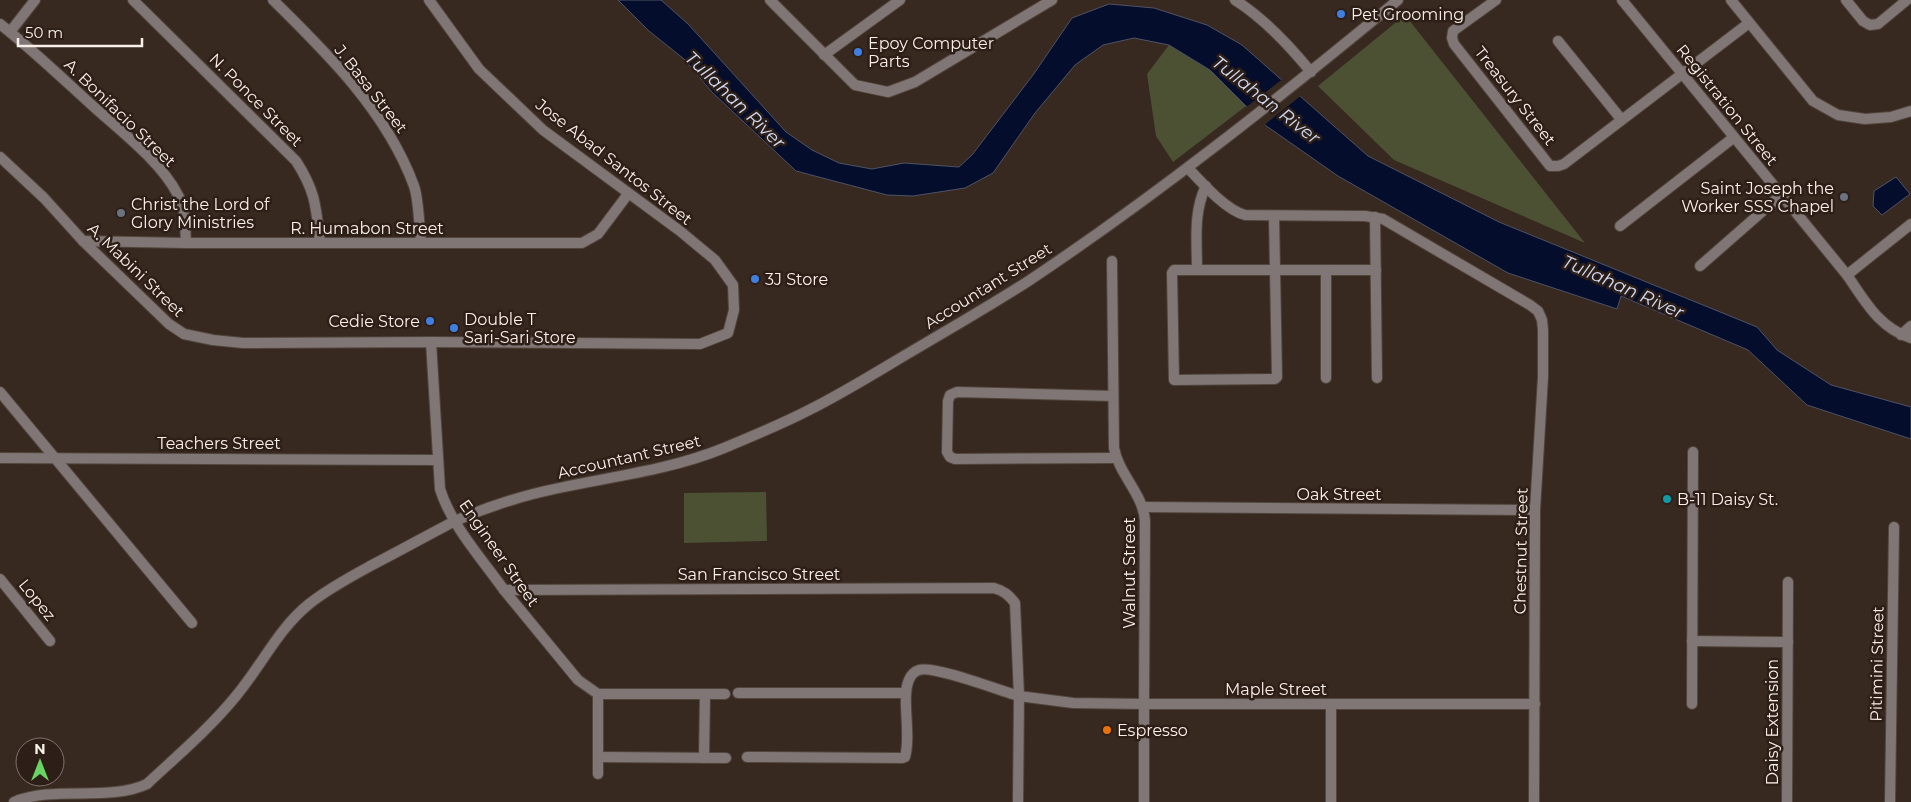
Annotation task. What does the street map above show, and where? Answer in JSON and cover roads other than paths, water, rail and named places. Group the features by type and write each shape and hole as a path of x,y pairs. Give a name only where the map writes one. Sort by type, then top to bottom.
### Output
{"street":[{"path":"10,32 35,0"},
{"name":"N. Ponce Street","path":"133,0 296,161 308,180 315,201 320,243"},
{"name":"J. Basa Street","path":"273,0 308,35 359,92 392,136 415,188 421,242"},
{"name":"Jose Abad Santos Street","path":"429,0 479,68 543,130 680,232 714,260 733,285 734,310 728,333"},
{"path":"770,0 855,85 888,92 915,82 1052,0"},
{"path":"824,54 900,0"},
{"path":"1235,0 1249,9 1290,46 1307,75"},
{"name":"Accountant Street","path":"14,802 33,798 115,796 137,791 147,784 211,724 235,698 289,622 309,604 332,587 455,521 490,507 534,494 694,459 724,448 808,411 1024,284 1107,227 1253,118 1398,0"},
{"name":"Treasury Street","path":"1496,0 1454,31 1452,38 1454,44 1550,166 1564,164 1621,119"},
{"name":"Registration Street","path":"1622,0 1847,275 1877,317 1906,336"},
{"path":"1731,0 1813,101 1838,115 1865,119 1891,117 1911,111"},
{"path":"1846,0 1864,21 1870,25 1878,24 1907,0"},
{"path":"1558,40 1621,119 1749,23"},
{"name":"A. Bonifacio Street","path":"0,24 108,120 161,171 172,184 179,197 185,217 186,243"},
{"path":"1620,226 1733,138"},
{"name":"A. Mabini Street","path":"0,157 44,198 83,241 169,324 184,334 212,340 242,343 700,344 728,333"},
{"path":"1188,168 1238,213 1274,216 1329,215 1375,217 1377,378"},
{"path":"1197,269 1198,210 1199,202 1206,186"},
{"name":"R. Humabon Street","path":"83,241 186,243 582,243 598,234 628,194"},
{"path":"1700,266 1781,195"},
{"path":"1274,216 1275,270 1277,376 1275,379 1176,380 1173,376 1172,273 1174,270 1197,269 1275,270 1376,270"},
{"name":"Chestnut Street","path":"1375,217 1396,226 1530,305 1538,311 1542,320 1543,377 1535,510 1534,802"},
{"path":"1847,275 1911,224"},
{"name":"Walnut Street","path":"1112,261 1113,437 1115,458 1143,507 1145,520 1144,802"},
{"path":"1326,270 1326,378"},
{"path":"1906,336 1911,326"},
{"name":"Engineer Street","path":"430,342 440,489 444,500 455,521 504,590 578,680 598,694"},
{"path":"0,392 192,623"},
{"path":"1113,396 957,392 950,395 948,401 947,452 950,457 955,459 1115,458"},
{"path":"1692,704 1693,452"},
{"name":"Teachers Street","path":"0,458 438,460"},
{"name":"Oak Street","path":"1143,507 1535,510"},
{"name":"Pitimini Street","path":"1890,802 1894,527"},
{"name":"Lopez","path":"0,579 5,591 50,641"},
{"name":"Daisy Extension","path":"1787,802 1788,582"},
{"name":"San Francisco Street","path":"504,590 984,587 1004,591 1015,603 1019,696"},
{"name":"Daisy Extension","path":"1692,641 1788,642"},
{"name":"Maple Street","path":"906,693 909,679 913,672 926,669 937,670 1019,696 1073,703 1534,704"},
{"path":"738,693 906,693 905,757 747,757"},
{"path":"598,774 598,694 725,694"},
{"path":"704,758 705,694"},
{"path":"1018,802 1019,696"},
{"path":"1331,704 1331,802"},
{"path":"598,757 726,758"}],"water":[{"name":"Tullahan River","path":"618,0 661,0 688,24 786,132 812,150 839,163 872,169 904,163 959,167 972,155 1033,75 1072,18 1109,4 1154,8 1207,25 1242,45 1368,156 1499,222 1757,327 1777,350 1831,385 1911,407 1911,439 1807,405 1748,350 1621,296 1617,309 1508,273 1338,176 1265,125 1210,70 1169,45 1134,38 1103,45 1075,65 1035,113 993,173 965,188 913,196 887,195 796,171 712,92 684,59 649,31"},
{"path":"1896,177 1910,194 1882,215 1873,206 1874,191"}],"place":[{"name":"Pet Grooming","path":"1341,14"},
{"name":"Epoy Computer Parts","path":"858,52"},
{"name":"Saint Joseph the Worker SSS Chapel","path":"1844,197"},
{"name":"Christ the Lord of Glory Ministries","path":"121,213"},
{"name":"3J Store","path":"755,279"},
{"name":"Cedie Store","path":"430,321"},
{"name":"Double T Sari-Sari Store","path":"454,328"},
{"name":"B-11 Daisy St.","path":"1667,499"},
{"name":"Espresso","path":"1107,730"}]}
